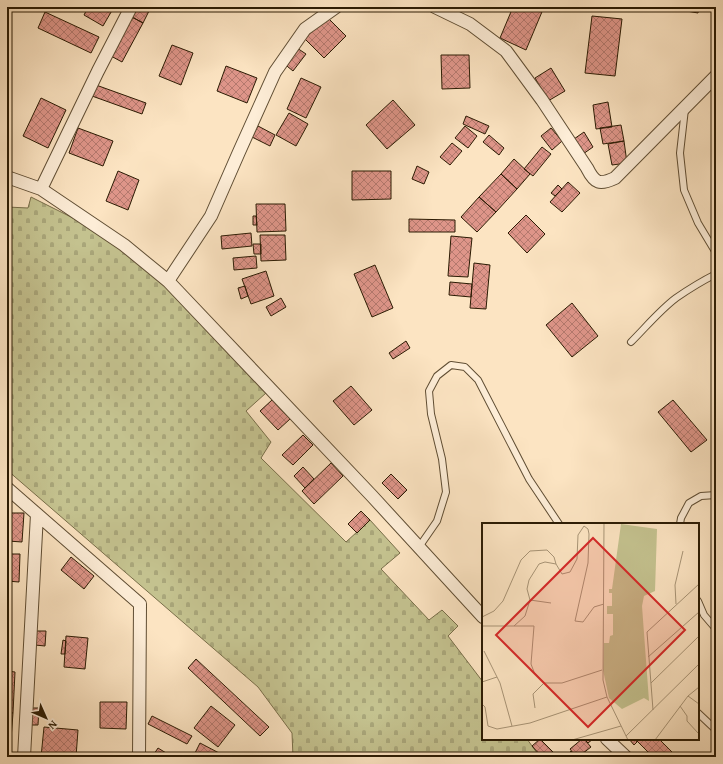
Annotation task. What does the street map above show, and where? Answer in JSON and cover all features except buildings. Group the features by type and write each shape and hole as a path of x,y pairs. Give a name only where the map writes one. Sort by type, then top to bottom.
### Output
{"street":[{"path":"42,189 131,7"},
{"path":"168,281 211,216 275,72 305,29 336,7"},
{"path":"435,7 470,24 506,51 542,100 591,177 598,182 606,182 616,178 716,76"},
{"path":"7,177 42,189 124,244 168,281 372,496 482,616"},
{"path":"7,488 140,604 139,757"},
{"path":"24,757 38,514"},
{"path":"608,740 626,757"}],"lane":[{"path":"685,107 680,153 684,190 698,223 716,253"},
{"path":"631,342 675,299 703,280 716,274"},
{"path":"419,547 437,521 446,492 442,459 431,414 429,391 437,376 451,365 465,367 478,380 529,479 558,523"},
{"path":"680,523 681,518 689,503 701,496 716,495"},
{"path":"699,603 704,615 716,629"},
{"path":"699,714 716,730"}],"green space":[{"path":"31,197 99,231 163,282 266,393 246,411 271,442 261,458 346,542 370,520 400,553 381,569 429,620 442,610 458,626 448,636 482,681 482,740 528,740 540,757 293,757 292,733 258,687 7,470 7,207 28,208"}]}
